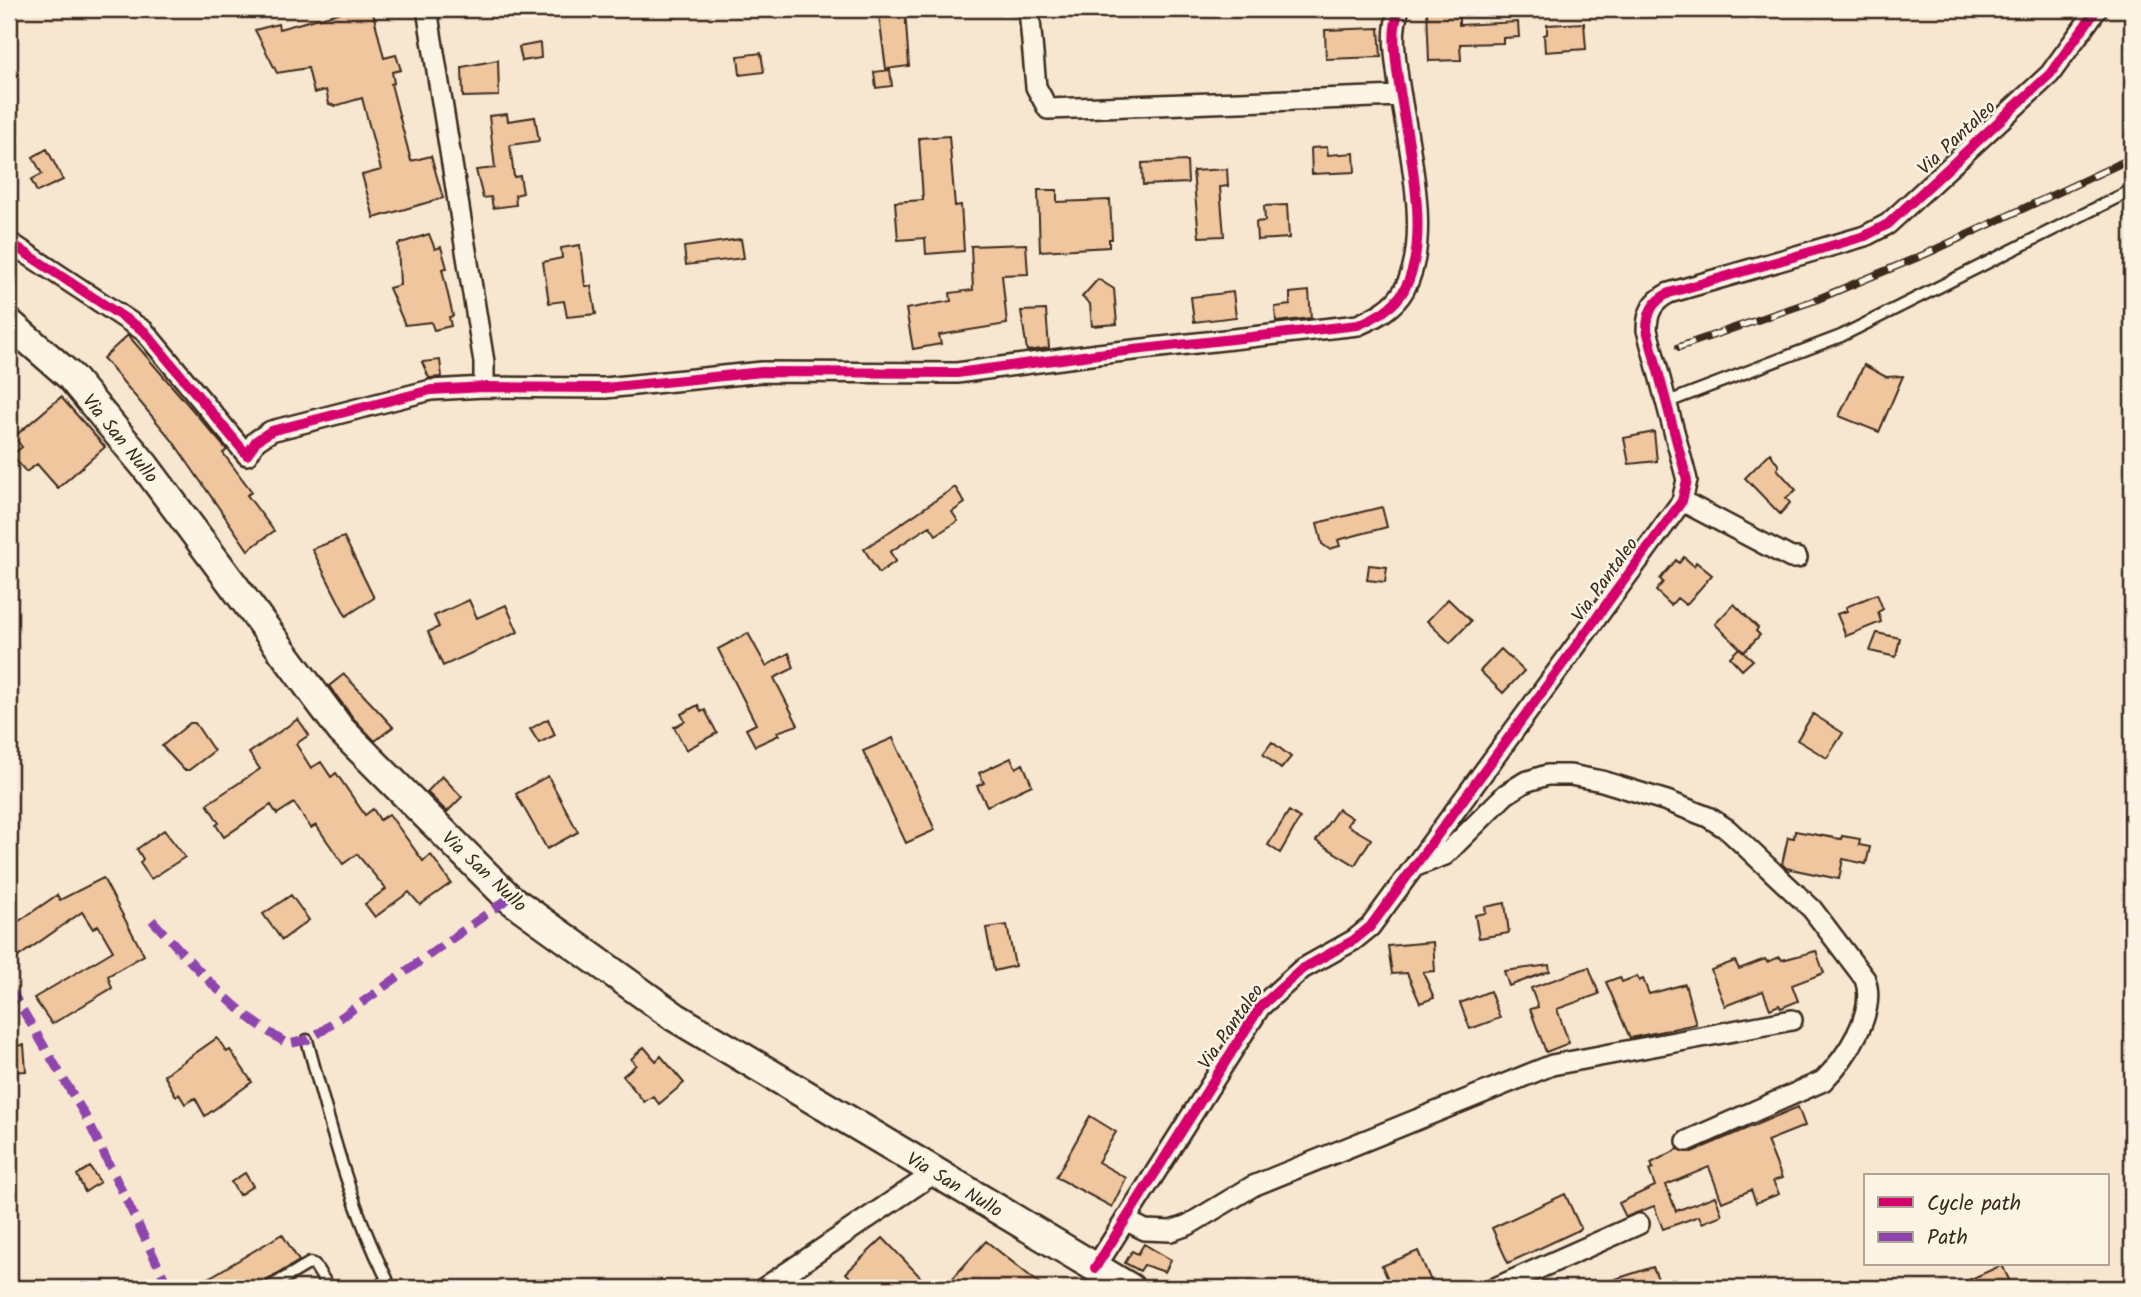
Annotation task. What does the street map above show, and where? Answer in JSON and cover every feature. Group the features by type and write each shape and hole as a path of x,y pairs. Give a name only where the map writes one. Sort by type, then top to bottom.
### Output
{"street":[{"path":"427,9 484,362 484,387"},
{"path":"1029,9 1036,86 1048,109 1401,96"},
{"path":"9,242 144,331 247,455 256,441 271,431 430,390 484,387 605,388 762,372 957,373 1111,352 1358,325 1385,312 1403,293 1418,257 1416,206 1394,41 1399,9"},
{"name":"Via Pantaleo","path":"1095,1268 1260,1007 1302,969 1354,940 1370,927 1682,501 1687,480 1647,330 1649,312 1660,297 1865,236 1888,224 2050,74 2098,9"},
{"name":"Via San Nullo","path":"9,323 71,377 145,466 341,730 509,898 675,1017 1130,1288"},
{"path":"1682,501 1791,558 1797,558"},
{"path":"1416,866 1445,855 1506,794 1525,782 1547,775 1570,775 1602,781 1708,817 1743,842 1812,909 1865,979 1868,989 1862,1022 1840,1064 1823,1081 1687,1140"},
{"path":"1125,1220 1145,1230 1171,1231 1188,1225 1253,1186 1552,1065 1792,1020"},
{"path":"764,1288 936,1172"},
{"path":"1495,1288 1639,1224"}],"lane":[{"path":"1668,402 1841,336 2132,190"},
{"path":"307,1040 350,1188 372,1249 387,1279 377,1288"},
{"path":"268,1288 310,1263 314,1264 329,1288"}],"building":[{"path":"353,9 372,9 384,58 396,55 401,70 392,72 394,83 391,84 411,161 431,156 443,198 374,218 362,175 381,170 362,98 335,106 329,104 326,90 314,93 308,68 277,73 255,30 278,24 279,29"},
{"path":"878,9 905,9 909,66 886,69"},
{"path":"1427,9 1459,9 1459,25 1518,22 1519,37 1503,38 1503,43 1460,44 1461,60 1429,61"},
{"path":"1584,23 1586,49 1545,52 1544,35 1547,34 1547,25"},
{"path":"1379,28 1381,57 1326,59 1325,30"},
{"path":"540,43 541,58 522,61 519,47"},
{"path":"761,53 764,72 740,75 738,56"},
{"path":"498,60 499,96 463,97 462,67"},
{"path":"890,70 892,86 876,88 874,72"},
{"path":"507,114 508,121 535,117 539,141 510,145 514,177 520,176 523,193 515,195 516,205 493,208 491,197 483,198 476,170 495,168 489,116"},
{"path":"949,136 955,206 961,205 964,251 926,254 925,238 898,240 895,202 923,200 919,138"},
{"path":"1327,147 1328,155 1354,153 1355,172 1312,174 1311,148"},
{"path":"47,149 63,180 37,192 31,180 42,174 33,157"},
{"path":"1187,161 1188,183 1143,185 1142,163"},
{"path":"1227,169 1228,186 1220,187 1224,236 1199,237 1193,171"},
{"path":"1038,190 1057,190 1057,202 1110,200 1112,239 1109,239 1109,247 1040,251"},
{"path":"1287,205 1289,238 1257,240 1256,222 1265,221 1264,206"},
{"path":"429,234 435,249 441,247 447,268 442,269 453,316 449,317 451,326 434,330 431,322 405,325 389,288 400,285 398,244"},
{"path":"741,239 744,258 686,265 684,247"},
{"path":"1026,244 1028,274 1002,275 1007,324 939,335 941,344 913,349 906,309 951,301 950,293 973,290 971,246"},
{"path":"580,245 585,286 591,286 596,314 567,317 564,301 549,303 543,262 562,258 561,248"},
{"path":"1098,279 1114,289 1117,324 1092,326 1090,304 1082,297"},
{"path":"1309,291 1311,318 1276,322 1275,307 1290,305 1290,293"},
{"path":"1233,292 1236,317 1194,322 1191,297"},
{"path":"1046,310 1049,348 1027,351 1021,311"},
{"path":"128,335 227,450 223,453 252,492 247,495 274,531 248,550 172,440 103,358"},
{"path":"440,360 442,377 429,378 422,362"},
{"path":"1864,365 1886,377 1903,376 1879,432 1839,416"},
{"path":"61,397 105,447 58,488 37,464 26,472 12,455 22,447 14,437"},
{"path":"1654,432 1657,461 1629,464 1624,438"},
{"path":"1770,453 1779,466 1777,469 1796,490 1786,498 1790,503 1780,514 1745,478"},
{"path":"955,487 965,503 952,512 958,521 936,535 930,526 917,534 890,552 896,561 879,573 864,549"},
{"path":"1382,507 1387,527 1338,540 1340,546 1329,549 1322,544 1317,523"},
{"path":"344,537 374,598 346,616 312,549"},
{"path":"1684,557 1694,566 1696,562 1712,575 1686,605 1677,598 1671,605 1656,591 1663,582 1660,579 1676,560 1679,563"},
{"path":"1369,565 1387,567 1385,582 1367,580"},
{"path":"1877,594 1883,609 1878,612 1881,622 1846,636 1837,614 1847,611 1846,607"},
{"path":"1448,599 1471,621 1450,643 1427,621"},
{"path":"469,600 477,618 506,605 518,632 443,666 428,632 439,627 434,616"},
{"path":"1734,604 1758,628 1756,631 1760,635 1744,652 1715,624"},
{"path":"748,633 766,666 789,653 794,668 774,678 798,725 777,732 779,735 755,746 746,729 756,724 718,649"},
{"path":"1877,633 1900,638 1896,657 1870,651"},
{"path":"1739,648 1753,660 1742,670 1730,657"},
{"path":"1501,649 1524,671 1503,693 1480,671"},
{"path":"344,674 393,727 375,741 329,686"},
{"path":"698,705 701,712 705,710 717,733 686,750 674,727 685,721 681,714"},
{"path":"1813,714 1843,733 1827,758 1797,740"},
{"path":"298,719 309,735 296,744 311,768 321,762 331,777 336,773 365,815 373,809 380,820 389,814 423,861 431,855 451,883 420,905 409,892 375,917 365,904 386,889 357,854 343,864 316,825 311,828 294,803 277,814 271,805 224,837 207,804 260,769 249,753"},
{"path":"548,719 555,735 539,743 530,729"},
{"path":"190,723 195,723 214,751 189,770 184,770 162,746"},
{"path":"893,738 935,830 906,843 863,751"},
{"path":"1272,742 1291,757 1281,769 1263,754"},
{"path":"1011,758 1016,768 1023,764 1032,785 987,806 977,786 984,783 979,773"},
{"path":"442,776 462,797 447,812 427,792"},
{"path":"548,776 578,832 547,849 516,794"},
{"path":"1338,809 1352,818 1347,825 1371,839 1355,865 1316,841"},
{"path":"1289,811 1300,818 1280,853 1268,845"},
{"path":"164,830 185,857 151,879 140,863 143,859 137,849"},
{"path":"1795,831 1841,839 1842,836 1860,839 1859,845 1870,847 1866,864 1843,859 1839,879 1786,868 1782,864 1788,837 1794,838"},
{"path":"103,878 144,955 108,976 112,988 52,1024 34,998 113,951 98,925 93,929 82,912 15,959 9,950 9,928 57,895 60,900"},
{"path":"291,895 309,920 282,940 263,914"},
{"path":"1505,903 1509,933 1479,938 1475,915 1486,913 1485,907"},
{"path":"1007,925 1015,966 994,971 986,928"},
{"path":"1433,942 1435,971 1423,972 1434,998 1420,1003 1407,973 1392,974 1388,946"},
{"path":"1816,951 1824,973 1792,985 1798,1001 1781,1008 1779,1005 1770,1009 1763,991 1725,1006 1711,970 1735,961 1739,969 1765,959 1767,962 1780,957 1782,960"},
{"path":"1549,965 1550,971 1509,986 1504,971"},
{"path":"1589,967 1599,994 1557,1009 1569,1043 1546,1052 1530,1009 1538,1007 1531,988"},
{"path":"1637,976 1639,981 1643,979 1649,994 1685,984 1696,1024 1630,1038 1606,982 1620,977 1622,982"},
{"path":"1490,991 1500,1018 1470,1029 1460,1003"},
{"path":"217,1038 227,1052 230,1050 252,1082 205,1116 195,1098 185,1104 179,1094 176,1096 164,1075"},
{"path":"24,1045 26,1071 9,1072 9,1046"},
{"path":"644,1047 656,1061 661,1056 684,1083 659,1104 653,1096 644,1102 623,1076 636,1065 631,1059"},
{"path":"1798,1107 1805,1126 1767,1141 1782,1178 1773,1181 1779,1194 1756,1203 1751,1190 1722,1202 1709,1167 1666,1185 1676,1211 1715,1196 1722,1215 1702,1223 1699,1216 1663,1229 1654,1206 1626,1217 1619,1203 1655,1186 1649,1170 1653,1168 1651,1163 1678,1149 1692,1152"},
{"path":"1090,1116 1116,1132 1098,1162 1126,1178 1112,1207 1056,1177"},
{"path":"90,1167 100,1182 85,1192 77,1175"},
{"path":"245,1173 253,1186 239,1195 231,1182"},
{"path":"1565,1194 1581,1229 1508,1263 1492,1228"},
{"path":"282,1234 299,1261 264,1282 261,1288 212,1288 207,1279"},
{"path":"883,1238 931,1288 860,1288 846,1273"},
{"path":"986,1241 1045,1288 965,1288 953,1278"},
{"path":"1144,1244 1171,1260 1165,1272 1144,1265 1140,1271 1125,1263 1132,1251 1138,1254"},
{"path":"1418,1251 1434,1288 1392,1288 1382,1266"},
{"path":"2002,1266 2013,1288 1951,1288"},
{"path":"1653,1267 1662,1288 1598,1288 1597,1285"}],"railway":[{"path":"1679,347 1813,301 1928,253 2132,158"}],"marked path":[{"path":"152,920 232,1003 268,1032 288,1044 307,1040 322,1031 509,898"},
{"path":"9,987 86,1117 169,1288"}],"cycle path":[{"path":"9,242 144,331 247,455 256,441 271,431 431,390 484,387 605,388 762,372 957,373 1098,354 1358,325 1384,311 1400,296 1413,268 1417,243 1415,187 1395,52 1394,35 1399,9"},
{"path":"1095,1268 1260,1007 1302,969 1354,940 1370,927 1682,501 1687,480 1647,330 1648,318 1655,303 1669,293 1865,236 1888,224 2050,74 2097,9"}]}
